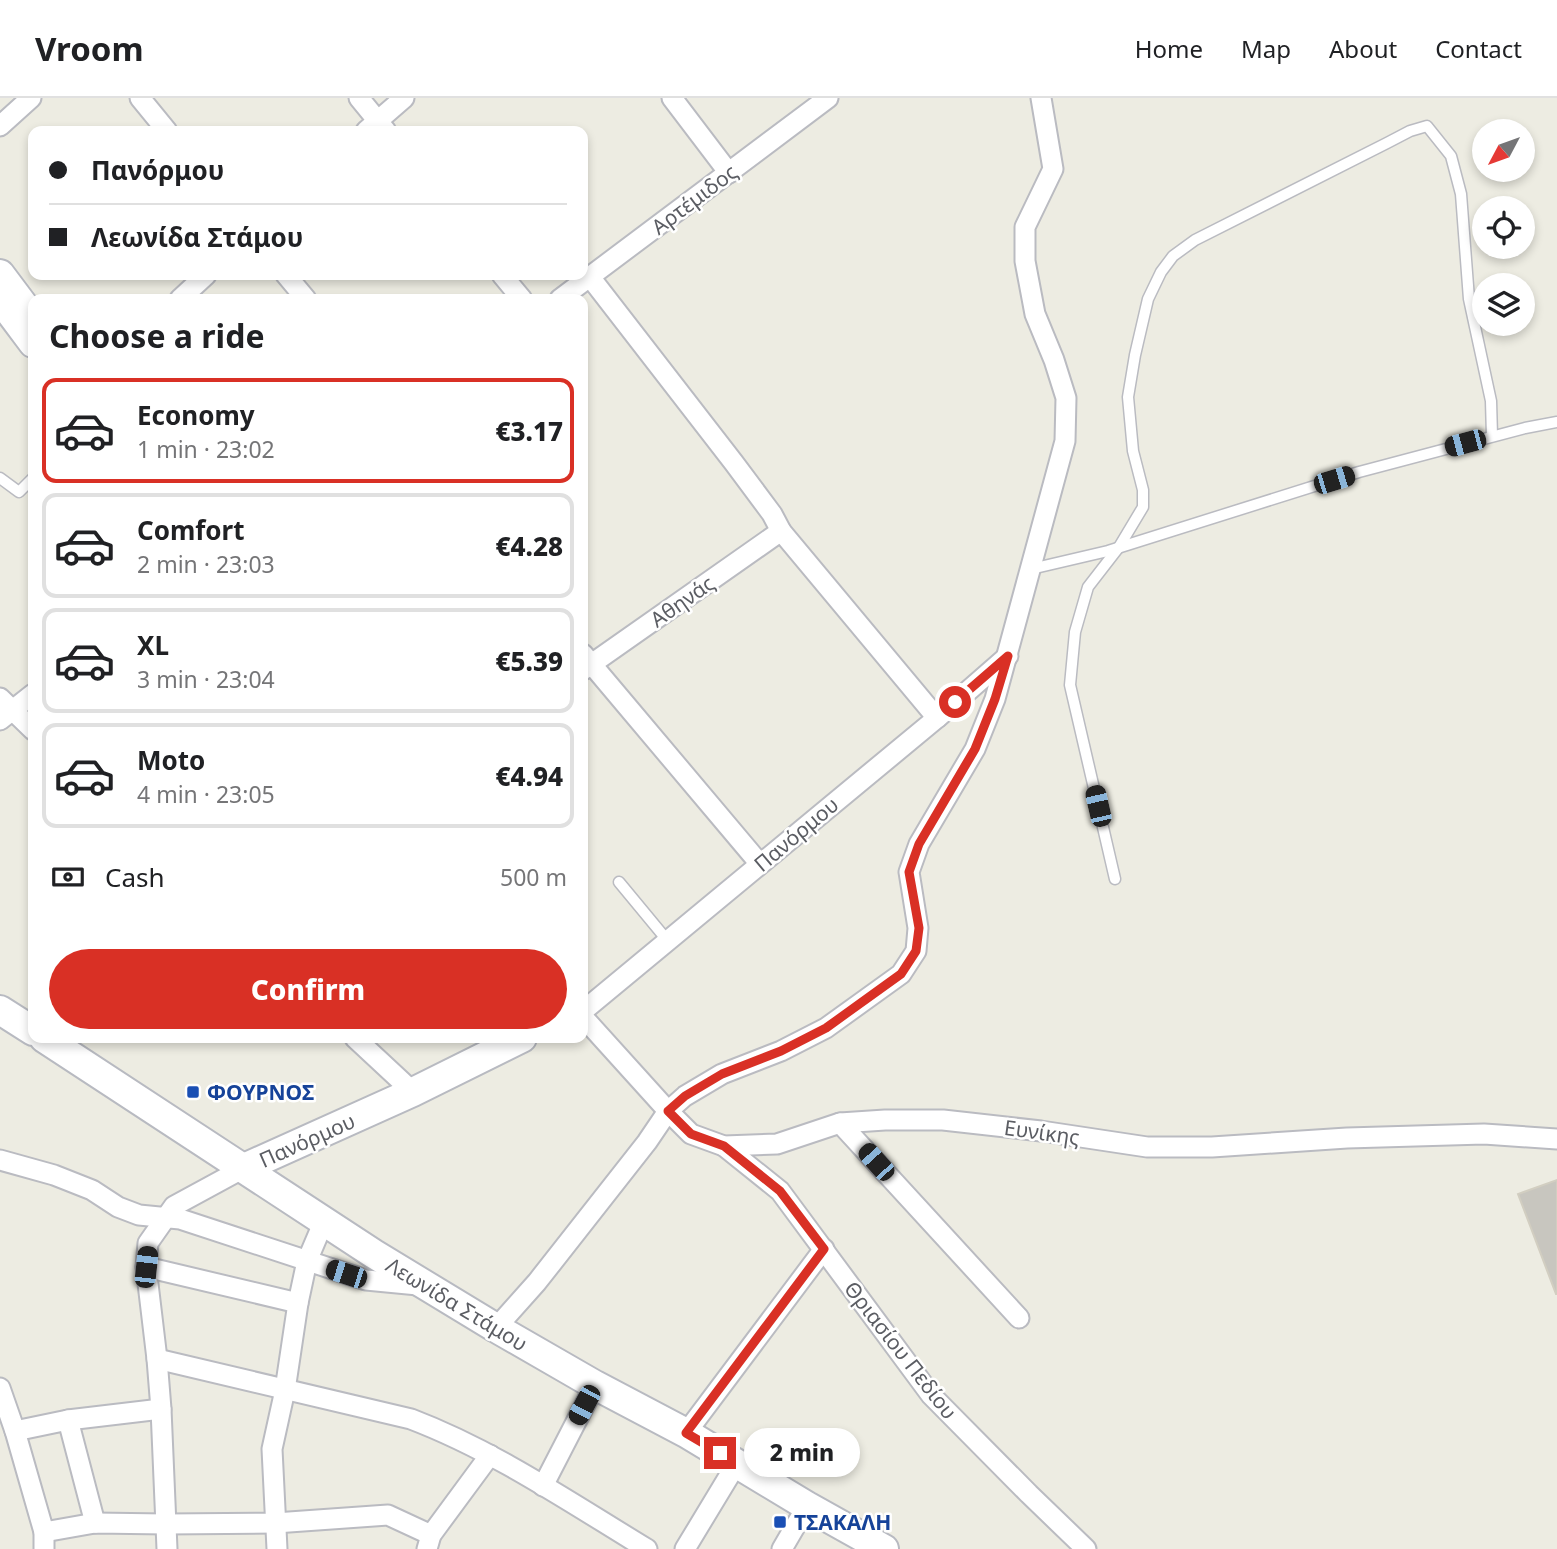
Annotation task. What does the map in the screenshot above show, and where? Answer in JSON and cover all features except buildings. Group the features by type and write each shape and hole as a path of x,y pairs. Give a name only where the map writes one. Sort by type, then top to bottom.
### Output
{"main road":[{"path":"0,274 28,311"},
{"path":"0,299 28,336"},
{"name":"Λεωνίδα Στάμου","path":"0,1010 28,1026"},
{"name":"Λεωνίδα Στάμου","path":"57,1043 425,1285 884,1549"},
{"name":"Πανόρμου","path":"244,1168 413,1093 512,1043"}],"street":[{"path":"0,125 31,98"},
{"path":"139,98 163,126"},
{"path":"359,98 376,126"},
{"path":"379,126 404,98"},
{"path":"672,98 729,173"},
{"name":"Αρτέμιδος","path":"590,277 828,98"},
{"path":"496,1328 537,1282 647,1142 668,1111 685,1096 722,1074 781,1051 826,1028 901,974 916,951 919,928 909,872 919,844 975,749 995,699 1065,441 1066,398 1035,314 1025,261 1025,227 1053,169 1041,98"},
{"path":"590,277 734,463 772,514 781,531 937,718"},
{"path":"185,294 201,280"},
{"path":"290,280 302,294"},
{"path":"506,280 518,294"},
{"name":"Αρτέμιδος","path":"567,294 586,280"},
{"name":"Αθηνάς","path":"588,660 781,531"},
{"name":"Πανόρμου","path":"588,1007 1008,656"},
{"path":"588,665 760,864"},
{"path":"28,697 4,709 28,726"},
{"name":"Ευνίκης","path":"588,1023 691,1134 724,1146 777,1144 840,1123 885,1120 943,1120 1041,1130 1147,1147 1212,1147 1484,1134 1557,1139"},
{"path":"360,1043 413,1093"},
{"path":"840,1123 1019,1318"},
{"name":"Θριασίου Πεδίου","path":"724,1146 780,1191 930,1395 1086,1549"},
{"path":"0,1160 54,1175 92,1190 118,1207 139,1215 180,1219 366,1280 425,1285"},
{"path":"167,1549 161,1409 146,1267 148,1243 174,1206 244,1168"},
{"path":"276,1549 272,1450 307,1261 324,1221"},
{"path":"686,1433 824,1249"},
{"path":"146,1267 298,1303"},
{"path":"157,1359 411,1419 440,1430 490,1455 647,1549"},
{"path":"542,1486 595,1385"},
{"path":"0,1388 15,1431 44,1541 95,1522 275,1523 388,1515 429,1542 490,1455"},
{"path":"15,1431 68,1420 161,1409"},
{"path":"68,1420 95,1522"},
{"path":"685,1549 737,1463"},
{"path":"782,1549 807,1506"}],"lane":[{"path":"1115,879 1070,685 1075,632 1088,587 1119,547 1143,506 1143,490 1133,451 1128,397 1148,299 1161,272 1173,256 1195,240 1410,131 1427,126 1451,156 1461,194 1469,299 1491,401 1492,436"},
{"path":"1031,569 1119,547 1359,472 1492,436 1557,422"},
{"path":"0,478 19,492 28,483"},
{"path":"619,882 667,940"}],"place":[{"name":"ΦΟΥΡΝΟΣ","path":"193,1092"},
{"name":"ΤΣΑΚΑΛΗ","path":"780,1522"}],"route":[{"path":"720,1453 686,1433 824,1249 780,1191 724,1146 691,1134 668,1111 685,1096 722,1074 781,1051 826,1028 901,974 916,951 919,928 909,872 919,844 975,749 995,699 1008,656 955,702"}]}
